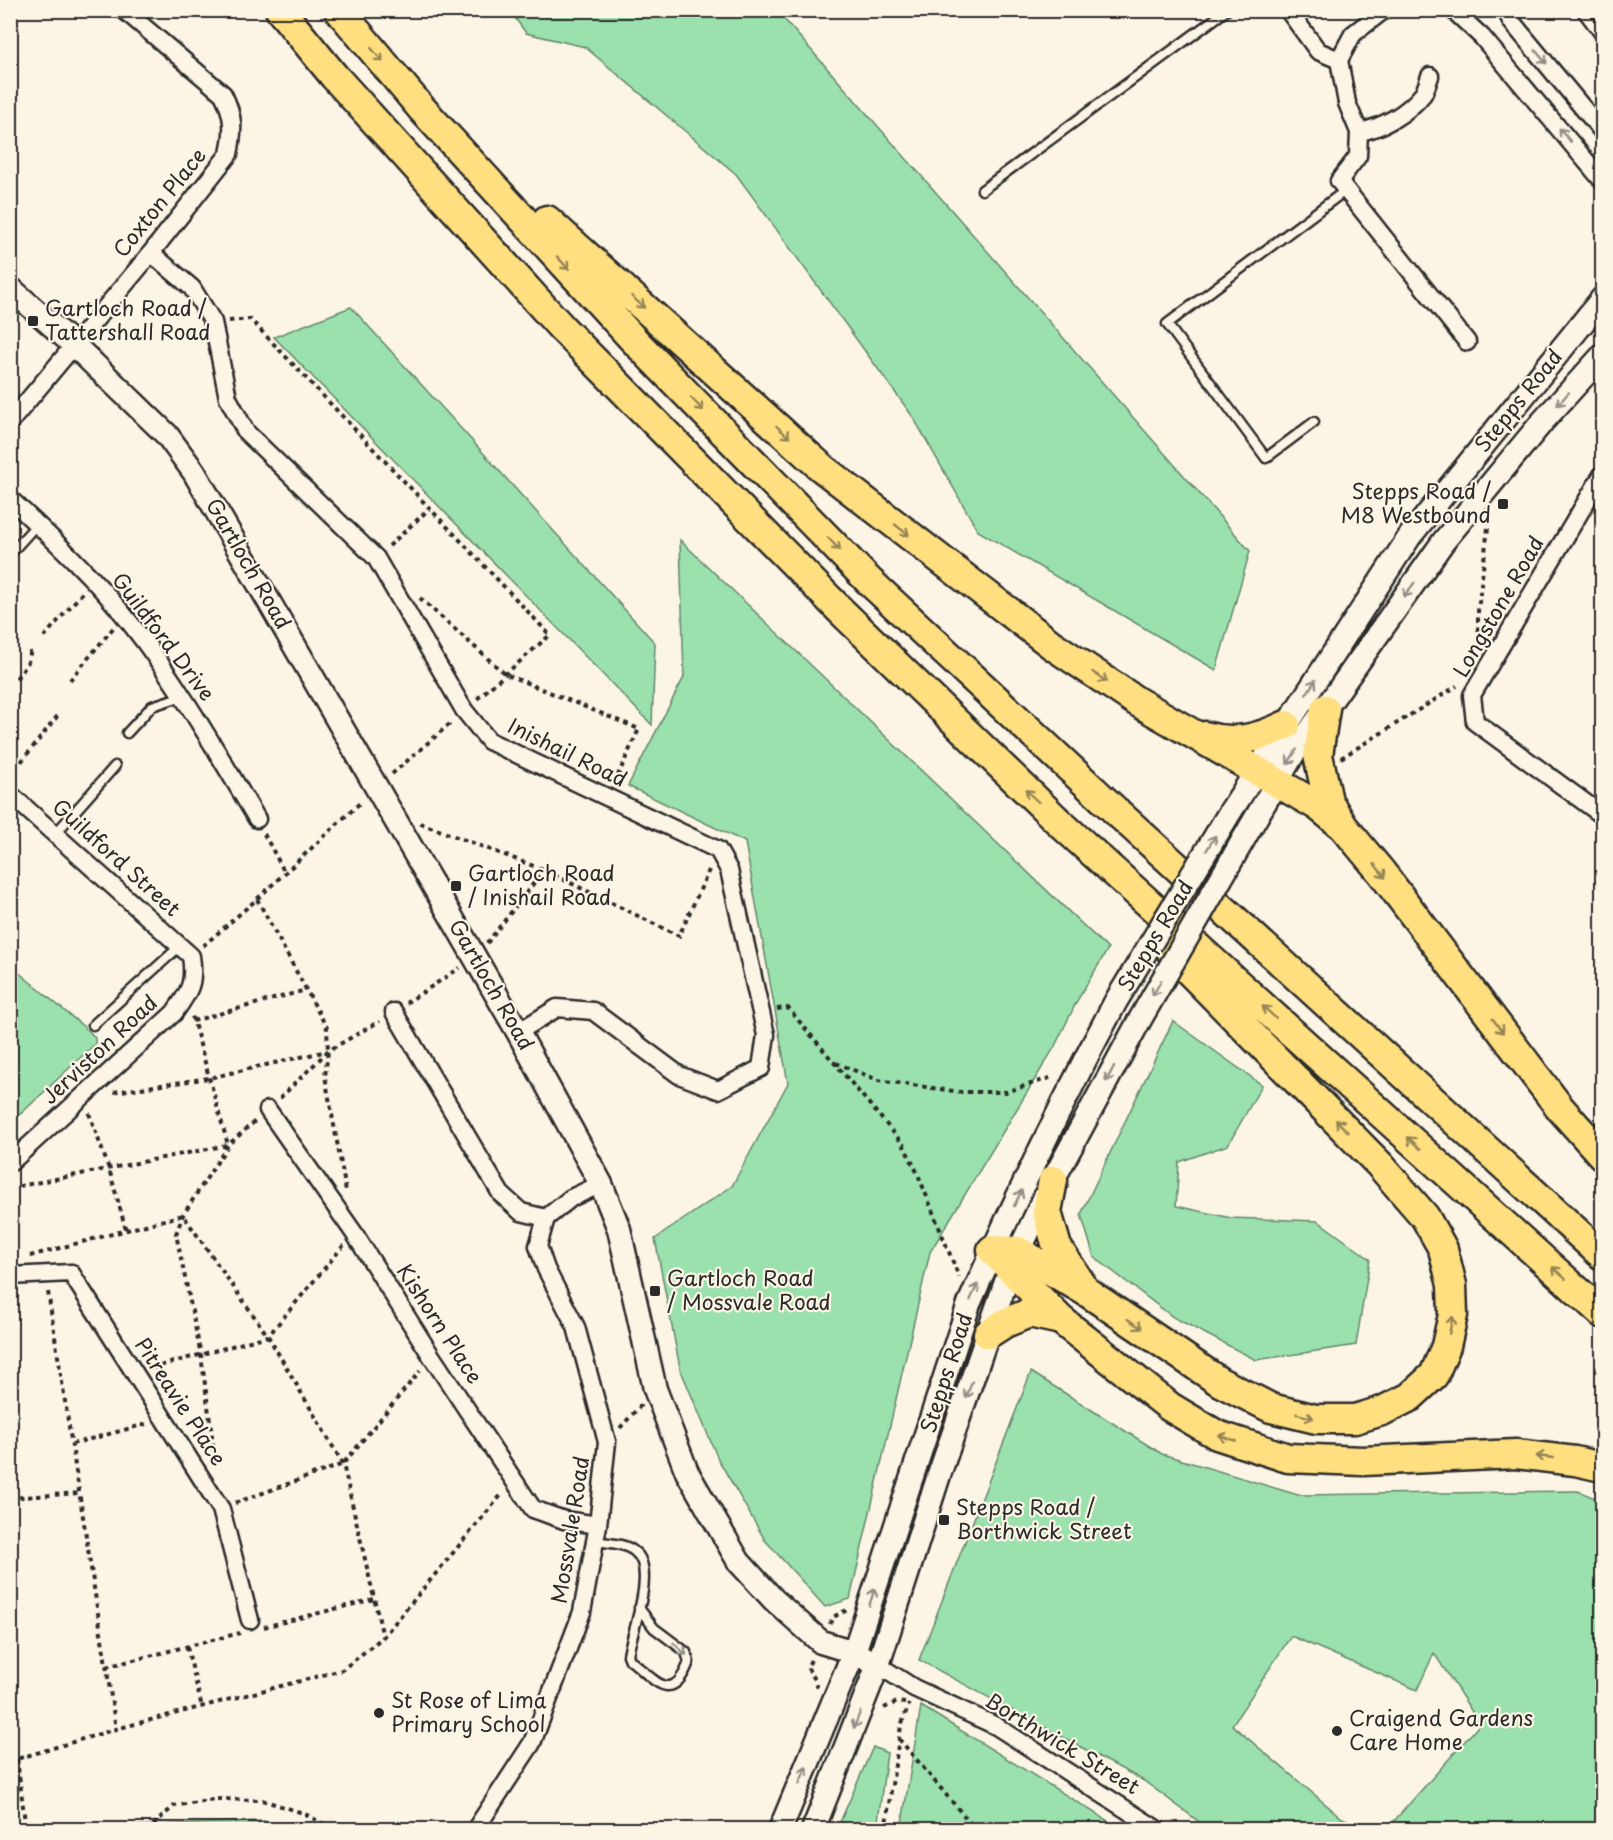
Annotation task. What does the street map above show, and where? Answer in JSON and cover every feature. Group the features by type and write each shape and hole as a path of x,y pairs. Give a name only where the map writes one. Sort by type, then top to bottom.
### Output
{"highway":[{"path":"280,10 334,76 562,328 841,611 1060,823 1602,1313"},
{"path":"339,10 422,109 633,339 869,581 1119,814 1602,1255"},
{"path":"422,109 822,468 1052,645 1136,701 1318,806 1343,826"},
{"path":"1325,709 1318,755 1328,801 1343,826 1382,873 1560,1108 1602,1155"},
{"path":"1183,728 1210,737 1234,741 1266,735 1286,725"},
{"path":"1007,1257 1087,1292 1220,1382 1272,1408 1316,1419 1355,1419 1382,1411 1410,1397 1434,1375 1446,1346 1453,1315 1452,1285 1443,1249 1425,1217 1380,1165 1191,973 1060,823"},
{"path":"1053,1180 1047,1212 1057,1246 1087,1292"},
{"path":"1007,1257 1061,1320 1170,1407 1217,1434 1288,1458 1363,1461 1516,1454 1575,1461 1602,1467"},
{"path":"988,1334 1005,1323 1029,1313 1061,1320"}],"main road":[{"name":"Gartloch Road","path":"10,288 74,345 167,435 194,472 518,1032 601,1184 619,1229 655,1389 687,1472 739,1562 774,1600 821,1642 854,1652 878,1665"},
{"name":"Stepps Road","path":"854,1652 969,1304 1007,1257 1053,1180 1138,1023 1250,828 1266,776 1286,725 1410,536 1597,305"},
{"name":"Stepps Road","path":"878,1665 939,1475 988,1334 1007,1257 1082,1065 1116,1001 1230,812 1266,776 1292,756 1443,542 1536,430 1602,356"},
{"path":"780,1830 854,1652"},
{"path":"813,1830 878,1665"}],"street":[{"name":"Coxton Place","path":"10,422 229,154 233,134 231,111 223,94 124,10"},
{"path":"1288,10 1318,51 1339,60"},
{"path":"1384,10 1353,34 1339,60 1347,103 1359,132 1358,156 1339,181 1467,342"},
{"path":"1453,10 1482,37 1602,180"},
{"path":"1506,10 1511,21 1602,131"},
{"path":"1359,132 1373,130 1403,113 1424,93 1430,76"},
{"name":"Inishail Road","path":"150,253 192,288 213,322 228,398 246,432 376,558 464,710 489,741 718,850"},
{"path":"1597,305 1602,291"},
{"name":"Longstone Road","path":"1602,475 1472,695 1475,722 1602,815"},
{"name":"Guildford Drive","path":"10,499 64,549 123,615 183,696 257,819"},
{"name":"Guildford Street","path":"10,794 186,951"},
{"path":"518,1032 557,1008 593,1011 679,1075 718,1090 761,1068 766,1035 729,870 718,850"},
{"name":"Jerviston Road","path":"10,1163 174,1013 186,996 194,976 186,951"},
{"path":"394,1012 501,1194 521,1212 546,1218 571,1198 601,1184"},
{"name":"Kishorn Place","path":"268,1110 354,1233 432,1357 533,1509 596,1533"},
{"name":"Mossvale Road","path":"475,1830 532,1743 582,1612 596,1533 607,1442 576,1327 546,1269 538,1246 546,1218"},
{"name":"Pitreavie Place","path":"13,1276 71,1273 221,1509 250,1620"},
{"name":"Borthwick Street","path":"878,1665 914,1688 996,1726 1158,1830"}],"lane":[{"path":"981,190 1227,10"},
{"path":"1581,10 1602,38"},
{"path":"1314,422 1266,458 1167,324 1346,190"},
{"path":"10,554 37,524"},
{"path":"127,733 152,706 183,696"},
{"path":"56,833 115,766"},
{"path":"93,1026 186,951"},
{"path":"596,1533 627,1547 639,1556 643,1565 644,1589 639,1608 628,1655 630,1660 662,1685 674,1686 681,1679 689,1662 686,1652 654,1628 639,1608"}],"path":[{"path":"186,951 285,873 377,787 550,635 250,319 213,322"},
{"path":"376,558 430,508"},
{"path":"1478,686 1478,610 1489,516"},
{"path":"44,637 92,580"},
{"path":"419,597 505,674 639,729 608,798"},
{"path":"70,680 123,615"},
{"path":"10,685 28,663 31,657 29,647"},
{"path":"1320,764 1333,763 1458,685"},
{"path":"10,776 59,714"},
{"path":"392,812 544,870 679,936 718,850"},
{"path":"257,819 285,873"},
{"path":"193,1021 306,990"},
{"path":"217,1473 201,1354 176,1234 183,1215 228,1145 268,1110 328,1051 394,1012 420,993"},
{"path":"186,996 228,1145"},
{"path":"761,1011 788,1008 903,1144 917,1172 960,1278"},
{"path":"126,1230 109,1168 83,1096 209,1078 328,1051"},
{"path":"836,1063 878,1080 960,1092 1006,1092 1082,1065"},
{"path":"10,1188 228,1145"},
{"path":"13,1276 16,1259 183,1215"},
{"path":"183,1215 268,1336 343,1464 383,1637"},
{"path":"45,1274 116,1730"},
{"path":"221,1509 343,1464 432,1357"},
{"path":"607,1442 655,1389"},
{"path":"72,1444 164,1419"},
{"path":"10,1761 116,1730 342,1670 383,1637 513,1479"},
{"path":"10,1498 79,1493"},
{"path":"187,1647 202,1707"},
{"path":"885,1830 901,1726 914,1688"},
{"path":"899,1739 976,1830"},
{"path":"17,1759 26,1830"},
{"path":"153,1825 174,1806 214,1799 262,1800 303,1813 335,1830"},
{"path":"362,1830 367,1823"}],"green space":[{"path":"510,11 777,11 1250,551 1216,670 978,531 913,417 736,174 585,47 526,33"},
{"path":"351,307 655,643 652,725 274,337"},
{"path":"680,540 1108,949 1078,999 1054,1048 930,1252 850,1599 825,1607 765,1540 718,1459 680,1368 655,1239 732,1186 788,1083 745,842 628,786 684,677"},
{"path":"11,966 90,1032 95,1038 95,1044 11,1123"},
{"path":"1173,1021 1262,1085 1228,1145 1179,1162 1176,1206 1231,1218 1318,1221 1370,1259 1356,1345 1256,1360 1173,1317 1094,1257 1081,1214"},
{"path":"1031,1372 1162,1454 1298,1495 1578,1491 1602,1501 1602,1829 1387,1829 1480,1724 1434,1653 1417,1690 1291,1636 1232,1725 1342,1818 1372,1830 1209,1829 1144,1781 919,1660"},
{"path":"921,1706 1121,1829 901,1829"},
{"path":"873,1747 887,1753 877,1829 837,1829"},
{"path":"265,1821 266,1829 136,1829 136,1826"}],"place":[{"name":"Gartloch Road / Tattershall Road","path":"33,321"},
{"name":"Stepps Road / M8 Westbound","path":"1503,504"},
{"name":"Gartloch Road / Inishail Road","path":"456,886"},
{"name":"Gartloch Road / Mossvale Road","path":"655,1291"},
{"name":"Stepps Road / Borthwick Street","path":"944,1520"},
{"name":"St Rose of Lima Primary School","path":"379,1713"},
{"name":"Craigend Gardens Care Home","path":"1337,1731"}]}
